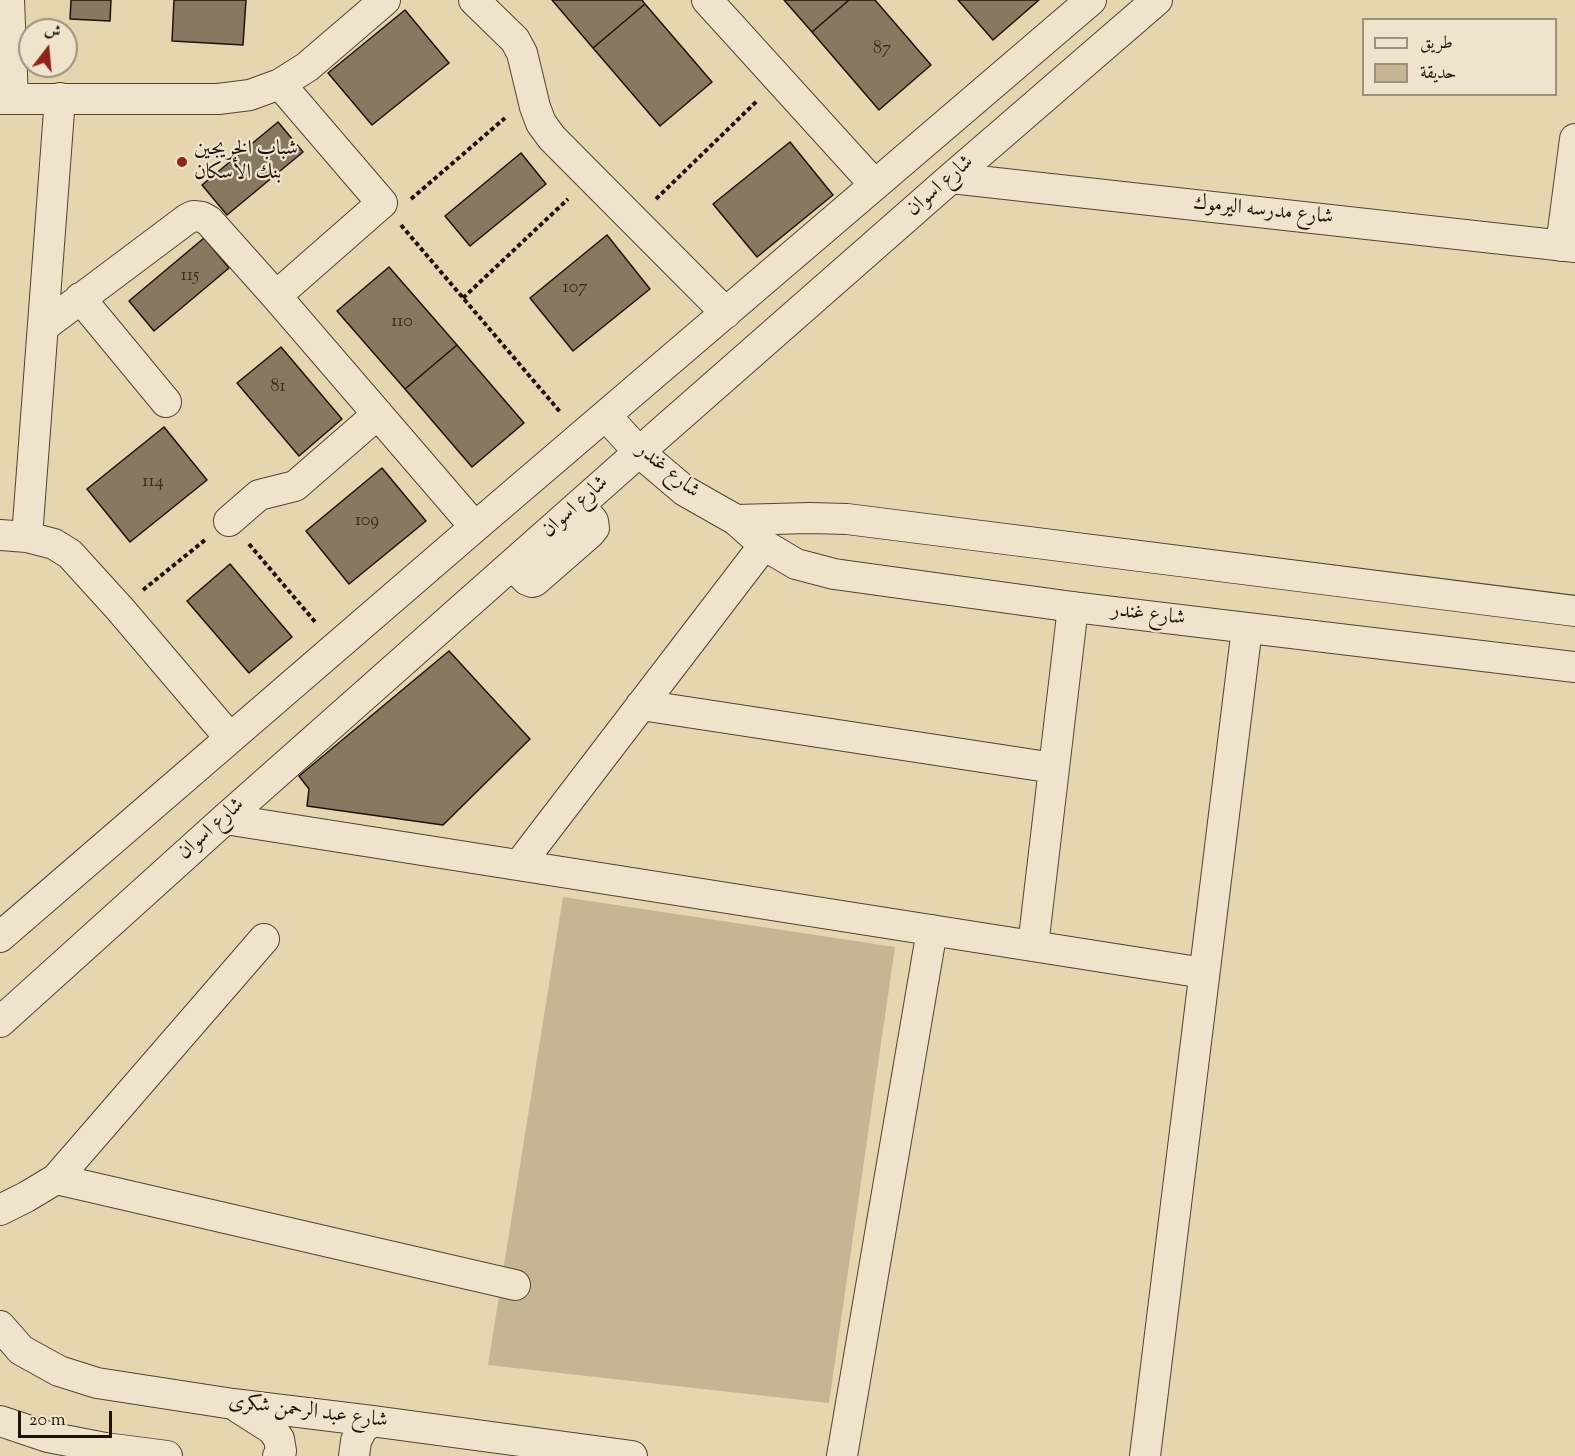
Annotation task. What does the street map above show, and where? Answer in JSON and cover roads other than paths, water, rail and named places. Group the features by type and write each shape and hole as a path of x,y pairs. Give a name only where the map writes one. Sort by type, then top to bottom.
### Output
{"street":[{"path":"9,0 6,99 219,99 250,95 280,84 307,67 385,0"},
{"path":"474,0 514,40 522,53 541,123 552,138 726,313"},
{"path":"707,0 875,185"},
{"name":"شارع اسوان","path":"0,938 475,527 1091,0"},
{"name":"شارع اسوان","path":"0,1022 639,452 1157,0"},
{"path":"276,296 387,209 280,84"},
{"path":"60,98 43,327 14,536 54,544 70,554 230,738"},
{"path":"1568,247 1575,139"},
{"name":"شارع مدرسه اليرموك","path":"951,178 1568,247"},
{"path":"43,327 187,219 193,216 202,217 209,221 276,296 475,527"},
{"path":"80,298 166,402"},
{"path":"229,521 259,495 295,486 378,414"},
{"name":"شارع غندر","path":"606,416 639,452 685,490 736,520 764,545 796,564 834,574 1073,607 1575,667"},
{"path":"736,520 847,519 1575,610"},
{"path":"519,865 764,545"},
{"path":"1033,946 1073,607"},
{"path":"1145,1456 1247,628"},
{"path":"641,705 1054,768"},
{"path":"225,819 1204,973"},
{"path":"842,1456 932,930"},
{"path":"0,1210 56,1179 264,939"},
{"path":"56,1179 515,1285"},
{"name":"شارع عبد الرحمن شكرى","path":"0,1326 21,1350 59,1371 98,1383 233,1404 632,1456"},
{"path":"233,1404 272,1429 279,1439 278,1456"},
{"path":"0,1421 48,1437 105,1448 167,1456"},
{"path":"354,1456 356,1441 362,1429 372,1421"}],"place":[{"name":"شباب الخريجين بنك الأسكان","path":"182,162"}]}
